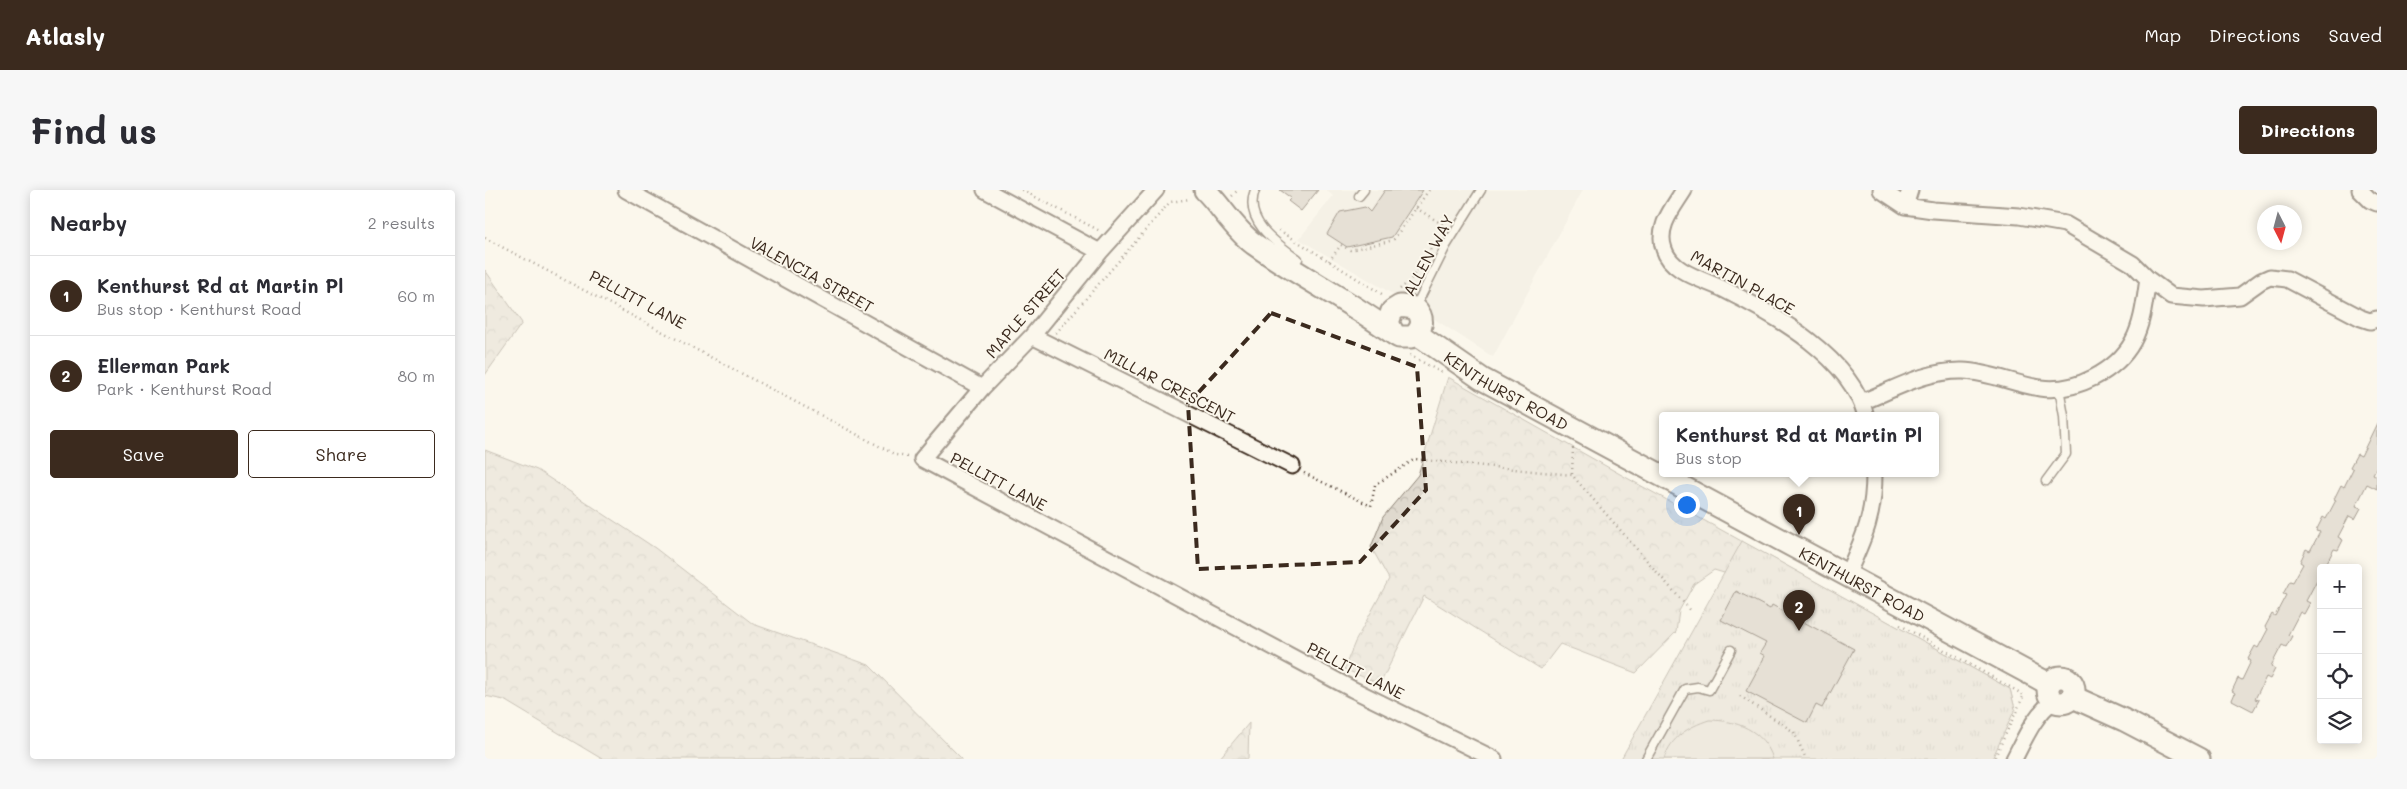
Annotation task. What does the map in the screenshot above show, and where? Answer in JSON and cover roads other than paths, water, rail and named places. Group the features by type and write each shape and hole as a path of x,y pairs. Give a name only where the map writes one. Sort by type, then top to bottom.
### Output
{"main road":[{"path":"1200,197 1254,244 1363,312 1394,334 1405,338 1417,334 1422,320 1399,301 1376,304 1358,297 1256,233 1237,214 1225,190"},
{"path":"1394,334 1388,323 1389,317 1399,301"},
{"name":"KENTHURST ROAD","path":"1417,334 1482,379 1659,474"},
{"name":"KENTHURST ROAD","path":"1664,477 1847,575 2059,694 2124,720 2199,759"}],"street":[{"name":"VALENCIA STREET","path":"625,190 982,388"},
{"path":"985,190 1100,252"},
{"name":"MAPLE STREET","path":"922,459 982,388 1032,336 1100,252 1156,190"},
{"name":"MARTIN PLACE","path":"1684,190 1662,229 1664,250 1669,259 1697,278 1756,306 1804,337 1849,379 1864,409"},
{"path":"1881,190 1905,206 1933,210 2019,216 2065,224 2133,264 2171,296 2204,299 2240,296 2261,280 2270,277 2287,280 2361,318 2371,321 2377,319"},
{"path":"1905,206 1910,190"},
{"path":"2360,190 2370,200 2377,203"},
{"path":"1864,409 1919,377 1950,371 1988,374 2021,384 2043,388 2059,388 2086,381 2110,367 2124,355 2134,340 2142,313 2148,278"},
{"name":"MILLAR CRESCENT","path":"1032,336 1292,466"},
{"name":"PELLITT LANE","path":"922,459 1352,689 1495,759"},
{"path":"1847,575 1868,526 1874,494 1874,477"},
{"path":"2014,759 2027,734 2047,706 2059,694"}],"lane":[{"path":"1255,190 1251,201 1254,217 1272,240 1298,260"},
{"name":"ALLEN WAY","path":"1399,301 1446,246 1481,190"},
{"path":"2046,481 2066,454 2064,416 2059,388"},
{"path":"1646,759 1685,689 1698,687 1709,690 1731,650"}],"place":[{"name":"Kenthurst Rd at Martin Pl","path":"1799,535"},
{"name":"Ellerman Park","path":"1799,631"}]}
